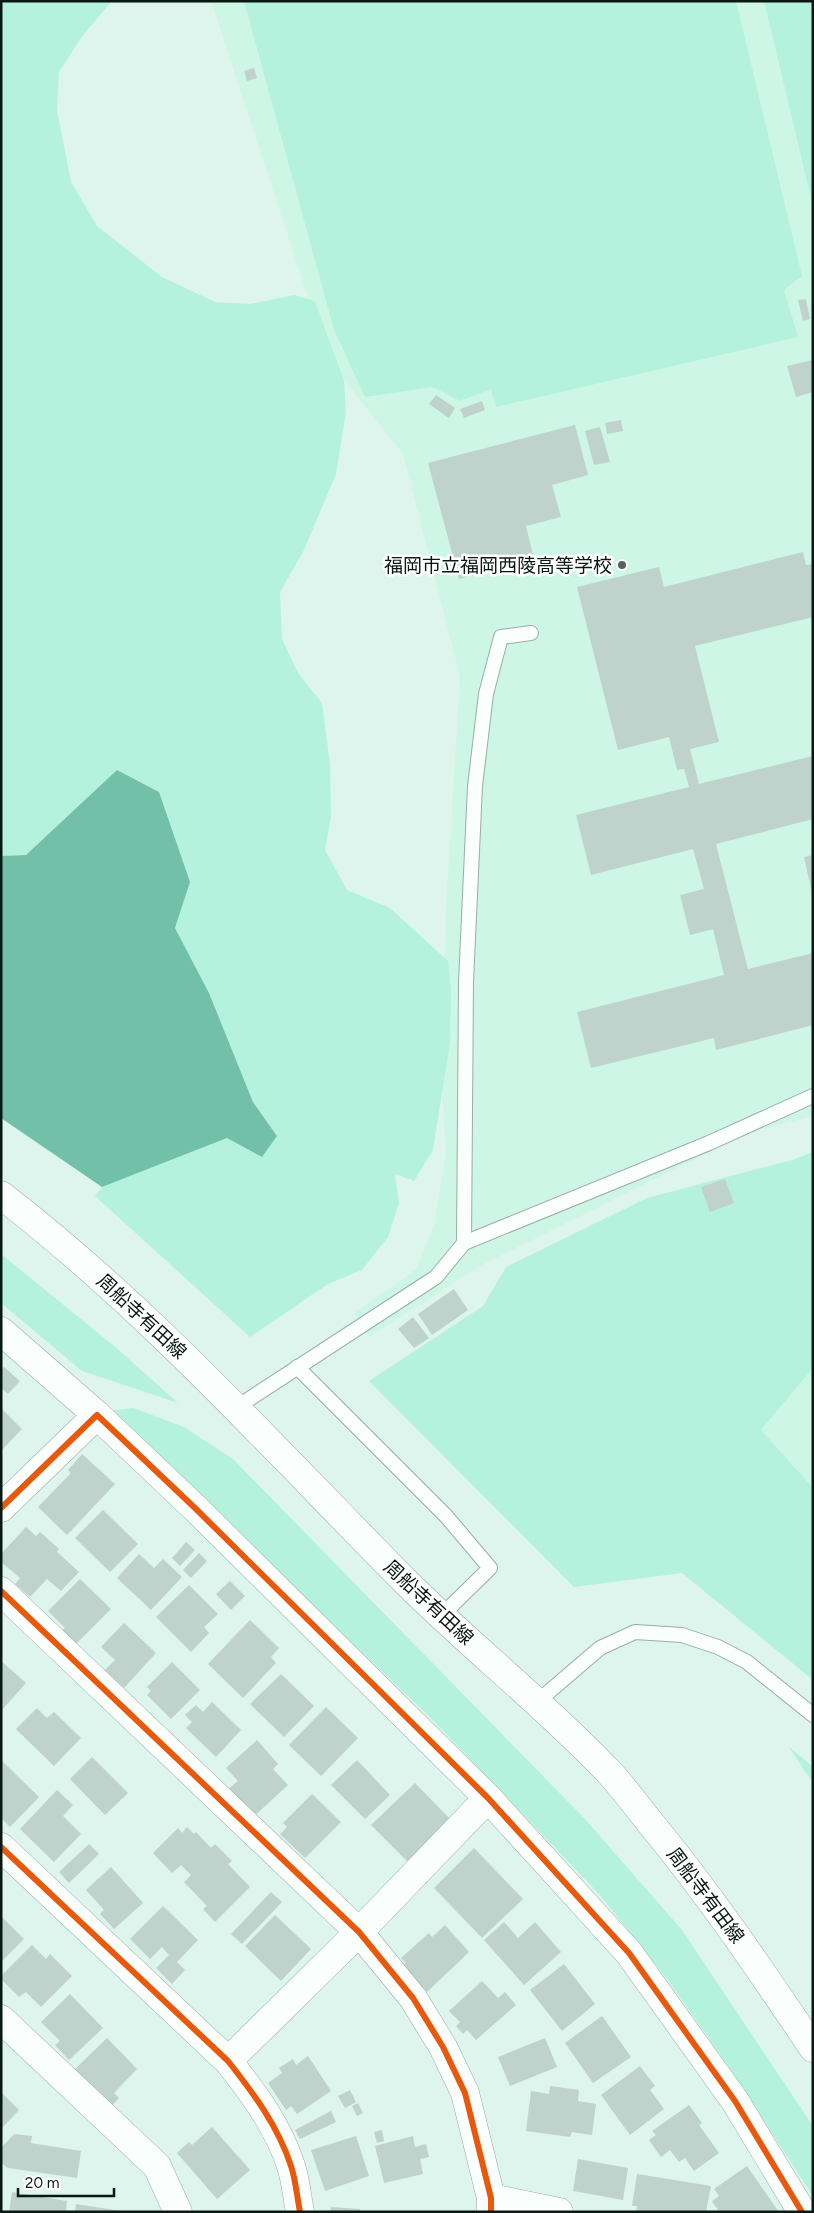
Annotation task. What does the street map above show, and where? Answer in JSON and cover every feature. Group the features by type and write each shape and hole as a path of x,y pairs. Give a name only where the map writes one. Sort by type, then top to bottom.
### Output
{"street":[{"name":"周船寺有田線","path":"1,1195 54,1236 148,1320 237,1407 407,1583 537,1702 610,1773 683,1862 813,2048"},
{"path":"1,1330 97,1415 195,1508 488,1798 629,1954 735,2101 802,2212"},
{"path":"1,1508 97,1415"},
{"path":"1,1591 359,1932 413,1998 443,2047 465,2093 491,2205 558,2212"},
{"path":"228,2061 359,1932 488,1798"},
{"path":"1,1847 228,2061 259,2102 279,2135 292,2168 300,2212"},
{"path":"1,2019 157,2166 178,2212"}],"lane":[{"path":"464,1243 466,982 475,786 486,694 501,637 530,633"},
{"path":"237,1407 436,1277 464,1243 710,1143 813,1096"},
{"path":"297,1367 446,1516 490,1568 442,1615"},
{"path":"537,1702 600,1648 635,1632 682,1635 718,1647 747,1662 813,1716"}],"shaded area":[{"path":"1,1 112,1 83,35 59,72 57,110 71,182 97,226 162,277 215,302 250,304 294,295 315,301 344,381 346,412 336,474 304,550 280,592 282,639 298,673 322,703 330,764 331,817 325,850 347,890 390,908 448,961 451,990 450,1043 433,1150 414,1181 395,1174 399,1203 388,1237 362,1270 328,1284 250,1337 95,1196 102,1187 227,1138 277,1136 253,1102 209,993 175,928 190,882 117,771 26,855 1,856"},
{"name":"福岡市立福岡西陵高等学校","path":"211,1 813,1 813,1116 745,1134 480,1266 369,1337 355,1313 416,1269 434,1225 446,1153 442,1088 446,907 460,676 403,454 329,361"},
{"path":"244,1 736,1 802,276 784,290 798,337 496,407 491,389 460,401 433,387 365,397 334,330"},
{"path":"764,1 813,1 813,206"},
{"path":"117,770 159,792 190,882 175,928 209,993 253,1102 277,1136 262,1157 227,1138 102,1187 1,1118 1,856 26,855"},
{"path":"813,1152 813,1368 761,1430 813,1488 813,1680 682,1573 574,1587 369,1381 483,1306 506,1267 647,1198 792,1160"},
{"path":"1,1254 114,1346 178,1403 82,1371 1,1303"},
{"path":"813,1364 813,1488 761,1430"},
{"path":"133,1408 184,1427 233,1459 585,1819 682,1930 813,2126 813,2196 727,2064 668,1980 600,1895 433,1720 109,1411"},
{"path":"788,1746 813,1767 813,1783"}],"building":[{"path":"254,68 257,78 247,81 244,71"},
{"path":"806,299 810,319 803,321 798,300"},
{"path":"813,360 813,392 796,397 787,366"},
{"path":"436,395 455,408 449,418 429,404"},
{"path":"482,401 485,410 464,418 460,409"},
{"path":"621,420 623,431 607,434 605,423"},
{"path":"575,425 588,475 552,485 561,517 526,526 534,559 459,579 428,463"},
{"path":"600,427 610,462 594,465 585,431"},
{"path":"803,552 806,565 813,564 813,617 695,646 719,742 690,749 699,784 813,756 813,819 716,844 748,969 813,953 813,1025 716,1050 714,1038 591,1068 577,1012 724,975 713,929 690,935 680,895 704,889 693,849 591,875 576,815 689,787 684,769 677,770 669,737 618,750 577,587 659,567 664,587"},
{"path":"813,855 813,893 812,893 804,857"},
{"path":"725,1179 734,1203 710,1212 701,1187"},
{"path":"454,1289 468,1310 432,1335 418,1314"},
{"path":"413,1317 429,1338 414,1348 398,1329"},
{"path":"4,1367 20,1381 8,1394 1,1388 1,1370"},
{"path":"1,1408 22,1429 1,1451"},
{"path":"82,1454 115,1484 67,1535 38,1507 71,1473 68,1470"},
{"path":"103,1510 138,1544 110,1572 75,1538"},
{"path":"26,1527 36,1536 40,1532 59,1549 57,1552 79,1572 61,1591 47,1579 30,1597 15,1584 20,1578 1,1562 1,1554"},
{"path":"186,1542 195,1550 180,1566 172,1558"},
{"path":"199,1553 207,1561 191,1578 183,1570"},
{"path":"139,1554 154,1568 163,1559 182,1577 151,1610 117,1578"},
{"path":"80,1579 111,1609 75,1645 61,1631 65,1628 48,1611"},
{"path":"230,1581 245,1596 231,1610 216,1594"},
{"path":"189,1585 218,1614 204,1627 209,1633 191,1652 156,1617"},
{"path":"250,1620 279,1648 271,1657 276,1663 243,1698 208,1664"},
{"path":"124,1623 156,1653 124,1688 105,1670 115,1660 101,1647"},
{"path":"1,1661 26,1683 1,1711"},
{"path":"172,1662 200,1690 171,1719 147,1695 151,1691 147,1687"},
{"path":"281,1674 314,1706 284,1737 250,1704"},
{"path":"212,1702 241,1730 216,1757 186,1728 192,1722 185,1715 196,1705 203,1712"},
{"path":"326,1707 358,1738 321,1776 289,1745"},
{"path":"37,1708 47,1718 54,1712 81,1738 54,1766 16,1729"},
{"path":"257,1740 278,1764 273,1769 288,1785 252,1818 227,1790 238,1781 226,1768"},
{"path":"92,1757 128,1793 105,1815 70,1779"},
{"path":"1,1760 39,1797 10,1827 1,1818"},
{"path":"357,1760 390,1795 365,1819 331,1785"},
{"path":"415,1783 452,1821 409,1863 371,1825"},
{"path":"57,1790 73,1805 63,1816 81,1834 54,1862 20,1829"},
{"path":"312,1794 341,1822 305,1858 280,1834 287,1827 283,1823"},
{"path":"187,1827 194,1834 196,1832 211,1848 215,1844 232,1861 228,1864 250,1887 215,1922 203,1909 207,1906 184,1882 191,1875 181,1865 172,1873 153,1853 178,1828 182,1833"},
{"path":"89,1844 99,1854 69,1883 59,1872"},
{"path":"474,1848 523,1899 482,1938 434,1888"},
{"path":"111,1867 143,1903 114,1929 100,1914 104,1910 86,1890"},
{"path":"271,1892 282,1902 242,1944 231,1934"},
{"path":"163,1906 198,1940 177,1962 185,1970 172,1984 156,1968 169,1955 162,1947 150,1959 130,1939"},
{"path":"275,1915 311,1949 281,1981 245,1946"},
{"path":"1,1916 24,1939 1,1962"},
{"path":"504,1922 518,1938 535,1922 561,1952 524,1985 484,1940"},
{"path":"445,1925 469,1952 427,1992 423,1987 417,1992 402,1966 406,1963 401,1958 429,1933 432,1937"},
{"path":"32,1945 46,1959 50,1954 72,1976 41,2007 26,1992 19,1997 1,1979 1,1976"},
{"path":"564,1964 595,2004 562,2031 530,1990"},
{"path":"482,1981 498,1998 505,1992 516,2005 476,2040 467,2030 463,2034 456,2026 460,2022 449,2011"},
{"path":"70,1994 103,2028 69,2060 55,2045 60,2041 41,2022"},
{"path":"602,2016 631,2057 593,2083 565,2043"},
{"path":"107,2038 137,2069 114,2093 119,2098 108,2110 71,2073"},
{"path":"545,2038 557,2067 510,2086 498,2057"},
{"path":"308,2056 331,2091 297,2114 291,2106 286,2110 268,2083 282,2073 279,2068 293,2059 296,2065"},
{"path":"640,2066 655,2086 650,2090 664,2109 630,2135 601,2095"},
{"path":"550,2086 579,2090 578,2101 596,2104 592,2135 572,2132 570,2137 526,2131 531,2091 549,2094"},
{"path":"350,2090 356,2102 345,2108 338,2096"},
{"path":"1,2092 19,2110 1,2129"},
{"path":"358,2103 363,2113 357,2116 352,2106"},
{"path":"689,2105 702,2123 699,2125 719,2153 694,2171 685,2158 679,2162 670,2150 661,2157 649,2140 656,2135 652,2131"},
{"path":"331,2111 336,2122 300,2139 295,2130"},
{"path":"212,2127 250,2170 217,2199 177,2153 189,2142 192,2145"},
{"path":"382,2130 384,2141 377,2143 374,2132"},
{"path":"14,2134 32,2136 31,2143 81,2151 77,2178 8,2168 1,2163 1,2148"},
{"path":"356,2136 369,2176 325,2191 311,2150"},
{"path":"413,2136 415,2147 426,2144 429,2157 420,2159 423,2174 384,2183 375,2146"},
{"path":"578,2159 628,2168 623,2200 573,2191"},
{"path":"747,2166 779,2212 719,2212 712,2201 719,2196 714,2189"},
{"path":"637,2174 711,2186 706,2212 636,2212 637,2206 632,2206"},
{"path":"12,2192 67,2201 66,2212 9,2212"},
{"path":"76,2204 121,2211 121,2212 75,2212"},
{"path":"331,2207 360,2209 360,2212 330,2212"}],"cycle path":[{"path":"1,1508 97,1415 195,1508 488,1798 629,1953 735,2101 802,2212"},
{"path":"1,1591 359,1932 413,1998 443,2047 465,2093 491,2198 491,2212"},
{"path":"1,1847 228,2061 256,2098 286,2151 293,2172 300,2212"}],"place":[{"name":"福岡市立福岡西陵高等学校","path":"622,565"}]}
